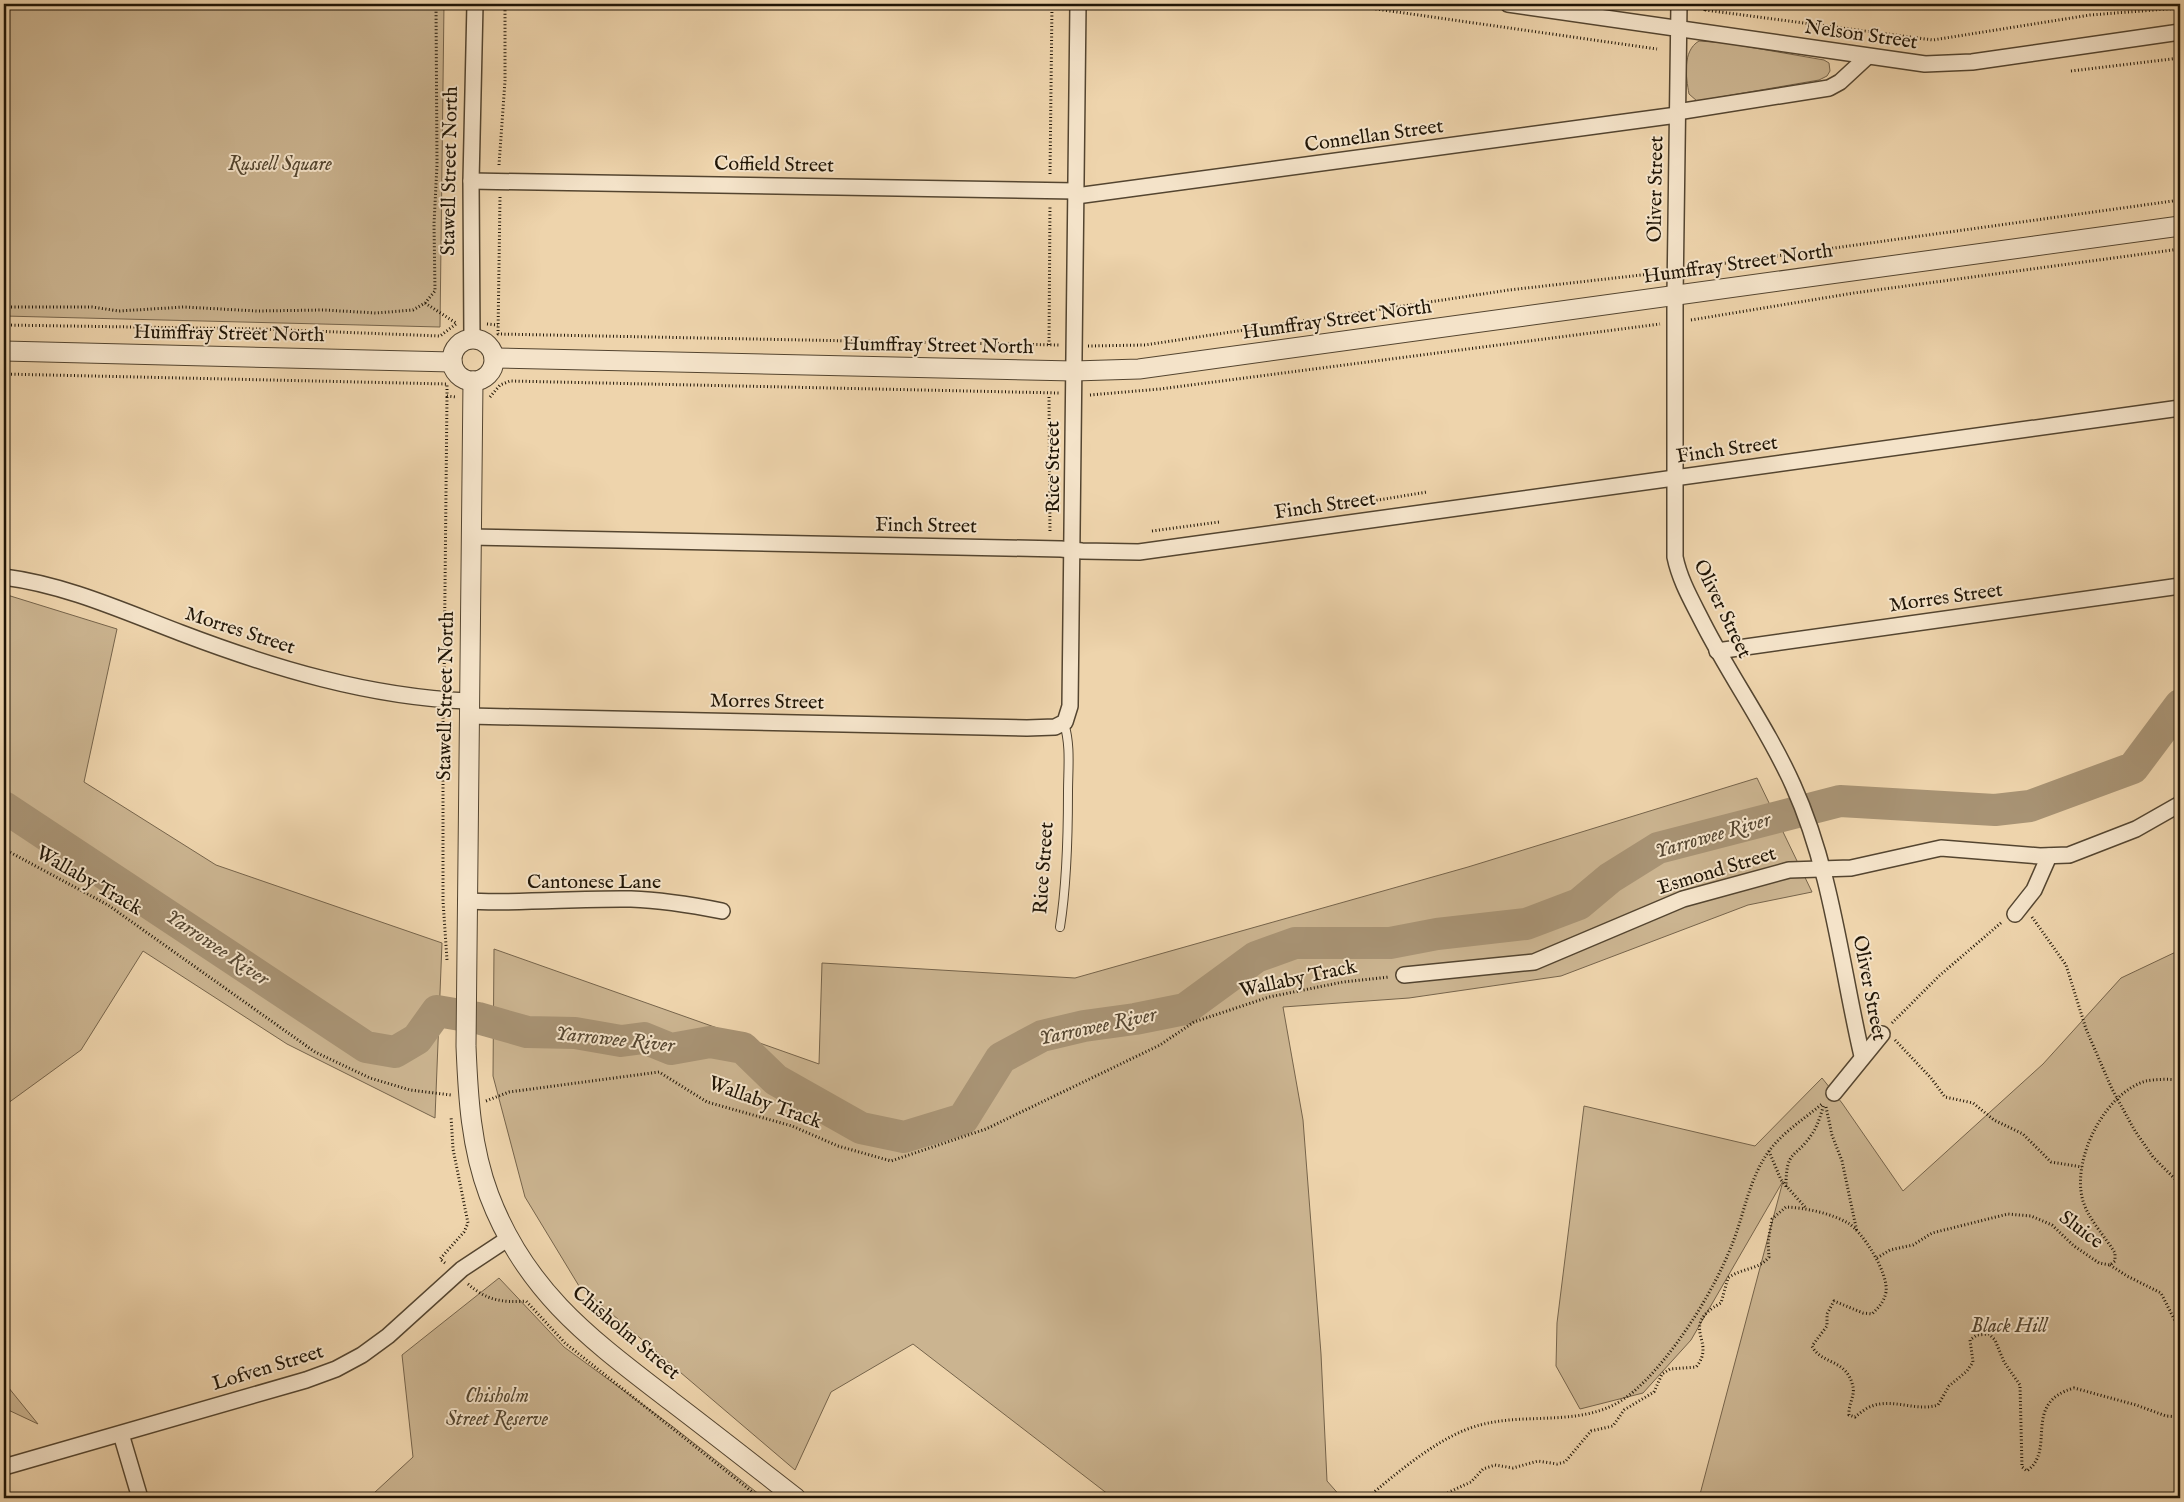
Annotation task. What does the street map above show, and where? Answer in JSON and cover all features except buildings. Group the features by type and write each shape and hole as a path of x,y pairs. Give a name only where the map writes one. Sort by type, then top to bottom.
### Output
{"street":[{"name":"Stawell Street North","path":"472,331 475,4"},
{"name":"Rice Street","path":"1064,723 1068,718 1070,706 1078,4"},
{"name":"Nelson Street","path":"1508,4 1925,64 1958,63 2180,32"},
{"name":"Oliver Street","path":"1679,4 1676,114 1674,477 1674,542 1678,570 1717,651 1788,774 1801,803 1822,868 1842,952 1848,994 1862,1056"},
{"name":"Connellan Street","path":"1076,194 1676,114 1830,88 1840,82 1867,57"},
{"name":"Coffield Street","path":"472,181 1050,191 1076,194"},
{"name":"Humffray Street North","path":"494,358 1074,372 1158,368 2180,226"},
{"path":"472,331 488,345 494,358 493,367 472,389 459,375 452,362 456,348 472,331"},
{"name":"Humffray Street North","path":"4,351 452,362"},
{"name":"Stawell Street North","path":"466,1005 472,389"},
{"name":"Finch Street","path":"470,537 1139,552 2180,408"},
{"name":"Morres Street","path":"4,576 60,588 206,642 343,684 469,709 1035,728 1055,727 1064,723"},
{"name":"Morres Street","path":"1717,651 2180,586"},
{"name":"Esmond Street","path":"1404,976 1534,962 1683,898 1768,874 1822,868 1851,868 1941,848 2049,856 2068,855 2089,849 2136,829 2180,804"},
{"path":"2018,910 2034,890 2049,856"},
{"name":"Cantonese Lane","path":"466,901 512,903 634,899 678,903 722,911"},
{"name":"Chisholm Street","path":"466,1005 466,1046 459,1101 474,1137 486,1184 508,1238 538,1284 574,1325 796,1498"},
{"path":"1830,1097 1862,1056 1884,1032"},
{"name":"Lofven Street","path":"4,1467 306,1380 336,1369 362,1355 388,1336 457,1274 508,1238"},
{"path":"121,1434 140,1498"}],"lane":[{"name":"Rice Street","path":"1060,927 1065,894 1068,811 1069,745 1064,723"}],"path":[{"path":"4,307 92,307 119,312 184,307 256,311 324,310 376,313 413,310 425,303 435,291 434,224 437,165 436,4"},
{"path":"505,4 505,81 499,180 498,334 1074,346 1145,345 1510,290 1675,270 2180,200"},
{"path":"1049,345 1052,4"},
{"path":"1341,4 1657,50"},
{"path":"1704,16 1705,4"},
{"path":"1705,10 1933,40 2090,15 2180,8"},
{"path":"2071,71 2180,58"},
{"path":"1090,395 1160,390 1675,322 1854,293 2180,249"},
{"path":"425,303 457,324 472,331 498,325"},
{"path":"4,324 260,329 440,336 457,324"},
{"path":"4,374 447,384 448,396 472,389 492,396 500,385 510,381 1061,394"},
{"path":"1049,397 1050,533"},
{"path":"1332,507 1428,492"},
{"path":"1152,531 1228,521"},
{"name":"Wallaby Track","path":"4,849 108,905 315,1052 370,1078 410,1090 449,1095 459,1101 481,1103 508,1092 659,1072 707,1102 792,1126 838,1146 891,1161 986,1129 1160,1045 1194,1022 1269,997 1343,982 1404,976"},
{"path":"2082,1167 2051,1162 2023,1134 1994,1120 1973,1103 1945,1097 1931,1078 1884,1032 1939,976 1990,930 2018,910 2066,965 2086,1029 2117,1098 2152,1157 2180,1184"},
{"name":"Sluice","path":"1877,1258 1890,1250 1913,1245 1932,1233 2008,1214 2031,1216 2052,1225 2074,1246 2099,1263 2110,1265 2115,1261 2115,1253 2087,1209 2082,1196 2082,1167 2089,1142 2101,1118 2117,1098 2146,1081 2180,1080"},
{"path":"449,1095 459,1101"},
{"path":"1367,1498 1419,1458 1454,1434 1465,1429 1505,1420 1569,1418 1591,1414 1613,1406 1634,1391 1681,1334 1718,1276 1737,1233 1753,1178 1769,1150 1779,1139 1830,1097"},
{"path":"1786,1187 1786,1166 1791,1156 1812,1134 1830,1097"},
{"path":"1830,1097 1832,1135 1842,1161 1857,1232"},
{"path":"450,1112 453,1149 468,1223 464,1232 440,1258 487,1298 526,1301"},
{"path":"1769,1150 1786,1187 1805,1208"},
{"path":"1443,1498 1448,1492 1471,1482 1483,1470 1495,1465 1513,1468 1538,1461 1557,1464 1564,1462 1591,1431 1613,1426 1624,1410 1647,1398 1654,1392 1662,1374 1670,1369 1696,1367 1701,1360 1703,1350 1699,1320 1703,1314 1721,1303 1728,1278 1735,1272 1763,1265 1769,1257 1768,1242 1772,1219 1786,1207 1805,1208 1849,1224 1868,1243 1877,1258 1887,1289 1882,1303 1872,1314 1863,1313 1834,1301 1827,1314 1827,1326 1816,1337 1812,1346 1816,1354 1841,1366 1851,1380 1854,1390 1849,1415 1855,1416 1871,1406 1884,1404 1926,1409 1938,1405 1950,1386 1967,1371 1973,1362 1970,1340 1977,1335 1989,1334 1995,1340 2004,1362 2020,1386 2022,1467 2027,1471 2033,1467 2041,1446 2044,1411 2063,1391 2074,1388 2136,1405 2166,1416 2180,1417"},
{"path":"2110,1265 2161,1293 2180,1331"},
{"path":"2076,1498 2080,1495 2085,1498"}],"green space":[{"name":"Russell Square","path":"4,4 444,4 440,327 4,316"},
{"path":"1699,41 1726,43 1824,60 1829,63 1830,71 1827,76 1819,80 1697,101 1689,94 1686,65 1690,51"},
{"path":"4,594 117,629 84,782 216,865 442,943 435,1118 287,1044 143,951 81,1050 4,1106"},
{"path":"1757,778 1812,892 1748,905 1561,976 1409,998 1283,1007 1303,1120 1321,1354 1327,1481 1342,1498 1113,1498 913,1344 831,1392 795,1470 579,1286 525,1197 493,1076 494,949 819,1064 822,963 1075,978 1468,867"},
{"name":"Black Hill","path":"2180,950 2180,1498 1699,1498 1783,1181 1691,1340 1643,1393 1580,1409 1556,1366 1557,1323 1584,1106 1755,1146 1822,1078 1842,1103 1903,1191 2043,1064 2121,978"},
{"name":"Chisholm Street Reserve","path":"499,1278 564,1347 672,1426 764,1498 354,1498 374,1493 413,1457 402,1355"},
{"path":"4,1382 38,1424 4,1408"}],"waterway":[{"name":"Yarrowee River","path":"4,807 366,1047 395,1052 417,1039 437,1011 478,1018 527,1032 575,1033 621,1041 644,1038 671,1049 710,1042 743,1048 776,1080 861,1128 904,1137 963,1119 1001,1058 1042,1036 1084,1026 1135,1019 1185,1009 1256,957 1295,943 1390,943 1437,934 1526,924 1579,904 1610,878 1658,848 1840,801 1995,810 2030,806 2133,768 2180,705"}]}
